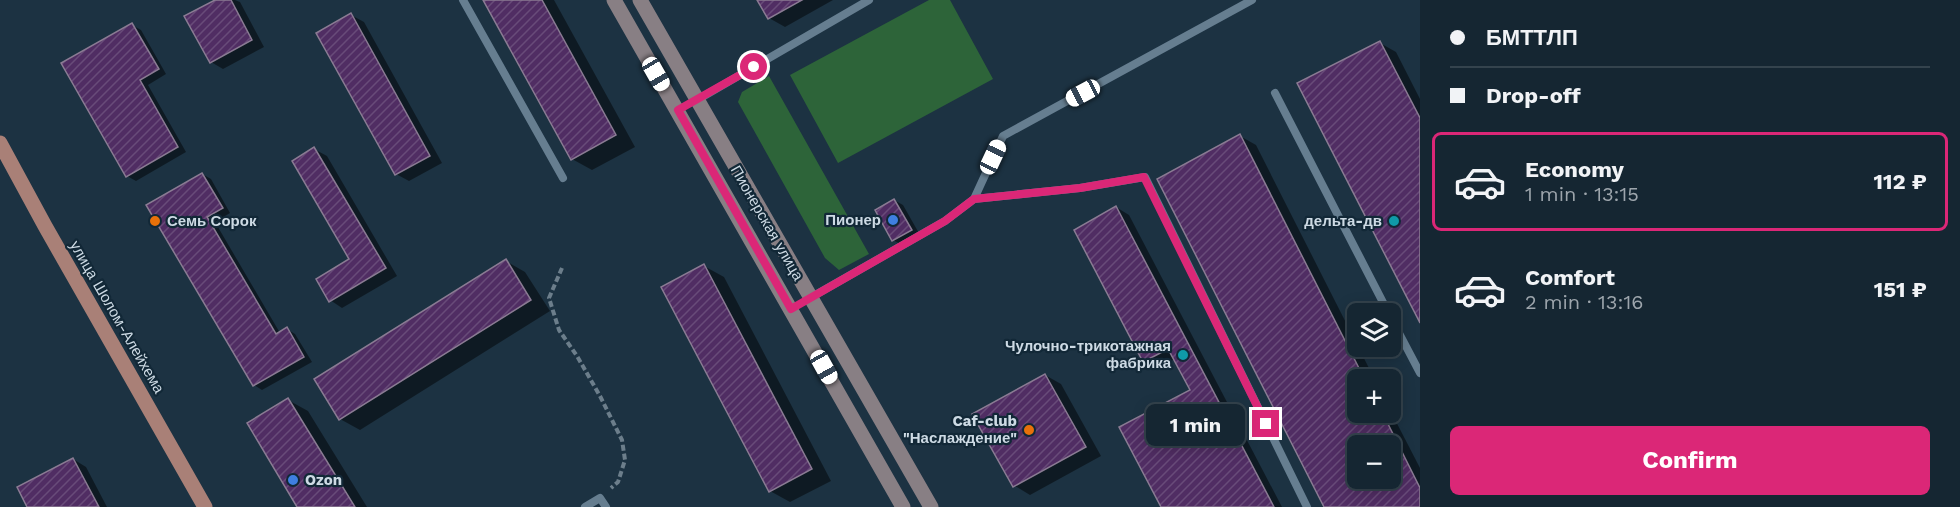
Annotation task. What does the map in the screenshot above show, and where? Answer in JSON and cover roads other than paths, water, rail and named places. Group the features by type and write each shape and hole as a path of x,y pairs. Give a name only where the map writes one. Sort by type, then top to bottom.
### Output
{"main road":[{"name":"Пионерская улица","path":"614,0 903,507"},
{"name":"Пионерская улица","path":"640,0 931,507"},
{"path":"678,110 697,100"},
{"name":"улица Шолом-Алейхема","path":"0,143 205,507"},
{"path":"791,309 810,298"}],"lane":[{"path":"463,0 563,178"},
{"path":"697,100 869,0"},
{"path":"810,298 945,221 974,199 1003,136 1252,0"},
{"path":"1275,93 1384,303"},
{"path":"974,199 1080,188 1144,177 1307,507"},
{"path":"1401,336 1420,373"},
{"path":"585,507 600,498 606,507"}],"place":[{"name":"Пионер","path":"893,220"},
{"name":"Семь Сорок","path":"155,221"},
{"name":"дельта-дв","path":"1394,221"},
{"name":"Чулочно-трикотажная фабрика","path":"1183,355"},
{"name":"Caf-club \"Наслаждение\"","path":"1029,430"},
{"name":"Ozon","path":"293,480"}]}
